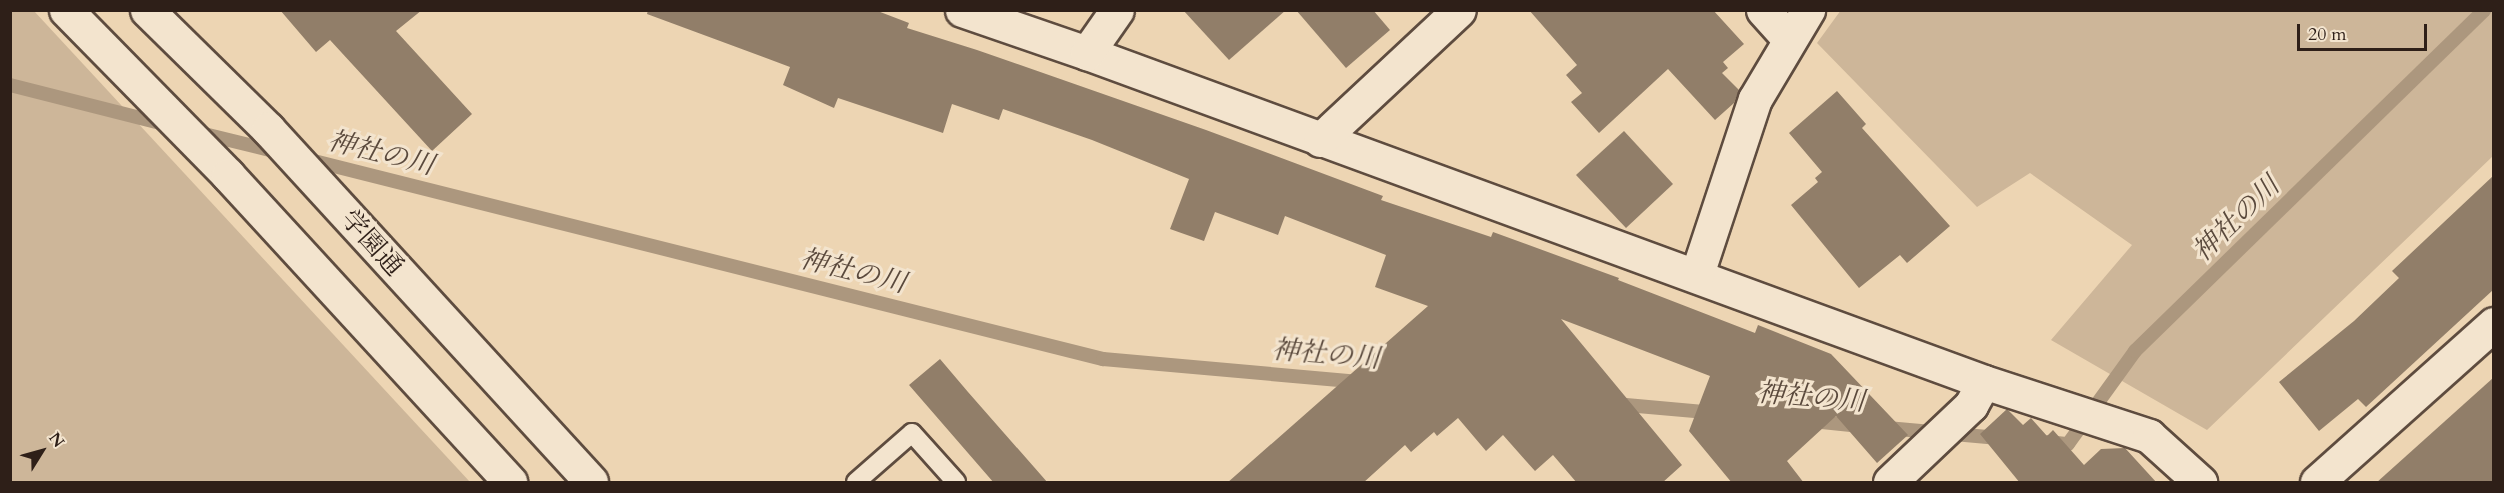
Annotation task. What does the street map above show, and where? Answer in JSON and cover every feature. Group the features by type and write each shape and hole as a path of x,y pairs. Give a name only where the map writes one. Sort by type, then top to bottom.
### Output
{"street":[{"path":"66,10 228,176 510,483"},
{"name":"学園通","path":"147,10 268,129 591,483"},
{"path":"962,10 1697,274 1984,382 2149,436 2200,483"},
{"path":"1087,53 1118,10"},
{"path":"1320,140 1459,10"},
{"path":"1763,10 1789,39"},
{"path":"1697,274 1755,99 1808,10"},
{"path":"2317,483 2490,335"},
{"path":"1890,483 1971,405 1984,382"}],"lane":[{"path":"856,483 912,433 956,483"}],"shaded area":[{"path":"1841,10 2493,11 2493,156 2207,430 2051,340 2132,245 2030,173 1977,207 1817,43"},
{"path":"10,11 34,11 470,482 11,482"}],"building":[{"path":"280,10 422,10 396,31 472,114 432,151 330,40 316,52"},
{"path":"648,10 875,10 909,23 907,28 1206,130 1383,196 1381,200 1491,237 1493,232 1619,278 1618,280 1755,333 1758,325 1831,354 1908,435 1877,463 1836,416 1787,461 1804,483 1732,483 1689,431 1710,376 1561,319 1682,465 1662,483 1577,483 1553,455 1535,471 1503,435 1486,451 1458,418 1437,436 1434,432 1411,452 1405,445 1363,483 1227,483 1428,306 1375,287 1386,255 1285,216 1278,235 1215,212 1204,241 1170,229 1189,179 1092,140 1003,109 999,120 952,104 943,133 838,98 834,108 783,85 790,67 647,14"},
{"path":"1183,10 1286,10 1229,60"},
{"path":"1296,10 1373,10 1390,30 1346,68"},
{"path":"1529,10 1713,10 1744,44 1723,62 1728,68 1722,73 1739,90 1734,103 1715,120 1668,69 1599,133 1571,102 1582,93 1566,75 1577,65"},
{"path":"1837,91 1866,124 1862,128 1950,226 1907,263 1900,255 1859,288 1791,205 1818,182 1815,178 1822,172 1789,133"},
{"path":"1624,131 1673,184 1626,228 1576,175"},
{"path":"2493,176 2493,290 2366,407 2358,399 2319,431 2279,382 2354,321 2399,278 2392,271"},
{"path":"940,359 1048,483 994,483 909,385"},
{"path":"2493,378 2493,483 2376,483"},
{"path":"2007,409 2023,425 2031,418 2047,436 2053,430 2084,465 2101,449 2125,448 2157,483 2020,483 1980,434"}],"waterway":[{"name":"神社の川","path":"2048,442 2068,444 2135,351 2484,10"},
{"name":"神社の川","path":"10,85 168,125"},
{"name":"神社の川","path":"196,132 282,153"},
{"name":"神社の川","path":"306,159 1103,359 1362,382"},
{"name":"神社の川","path":"1615,404 1715,413"},
{"name":"神社の川","path":"1812,421 1861,426"},
{"name":"神社の川","path":"1887,428 1999,438"}]}
